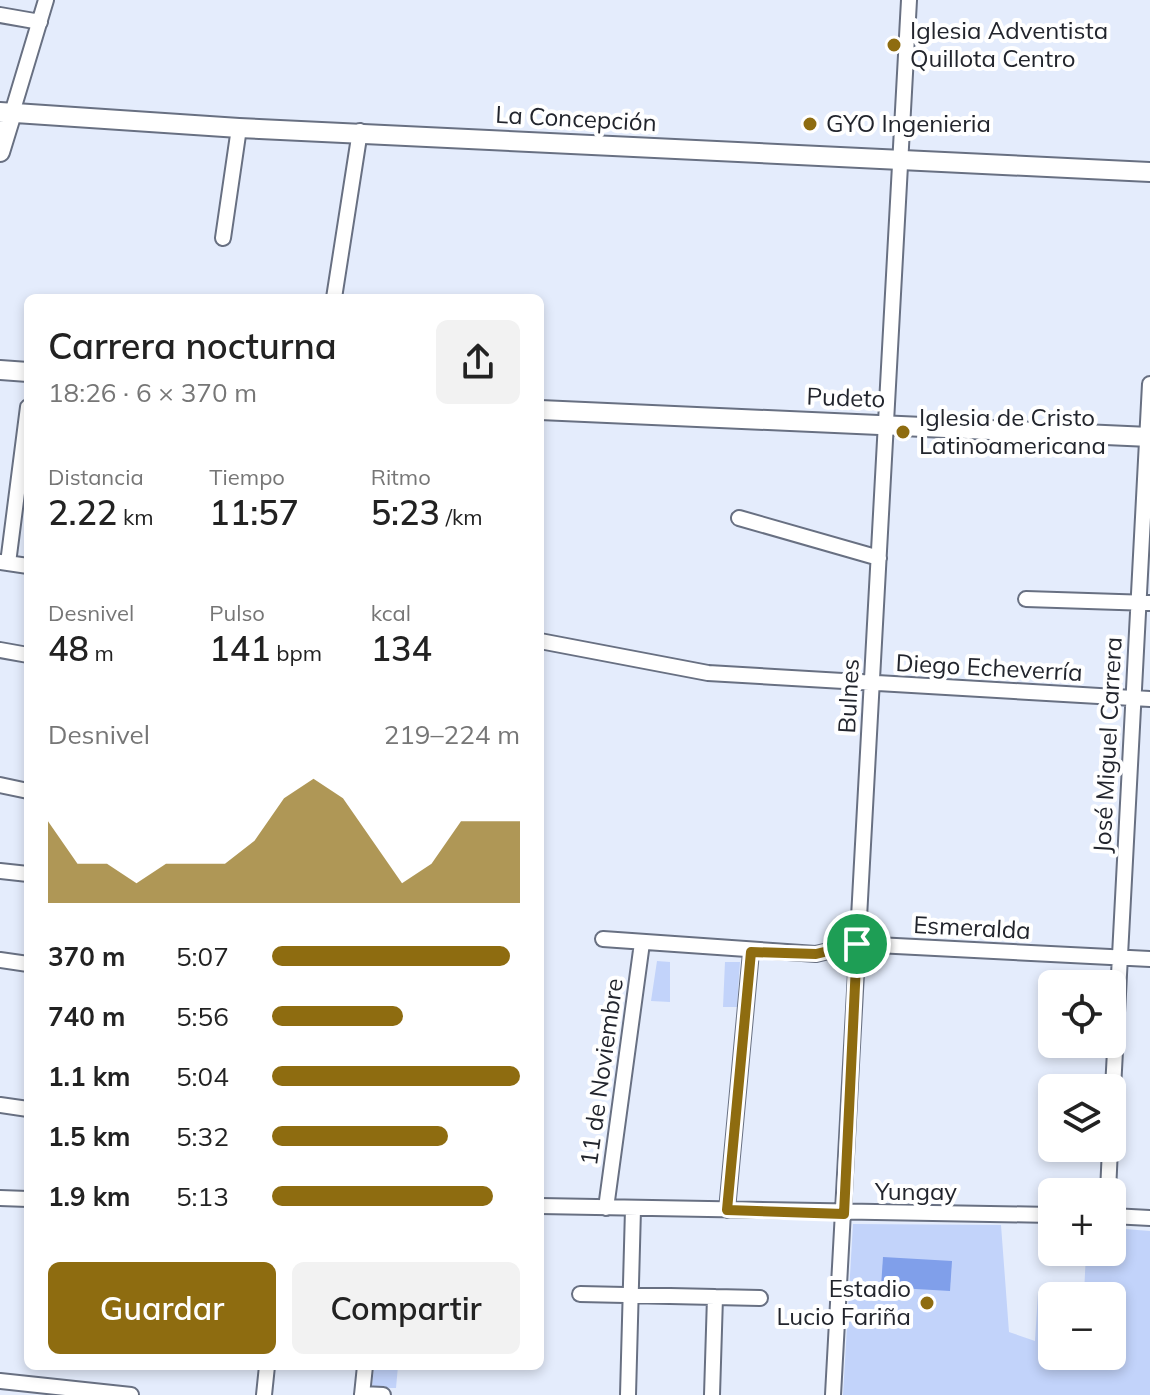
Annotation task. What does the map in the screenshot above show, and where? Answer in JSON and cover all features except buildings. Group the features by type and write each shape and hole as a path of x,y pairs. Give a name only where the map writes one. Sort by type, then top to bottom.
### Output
{"main road":[{"name":"La Concepción","path":"6,112 239,128 360,131 1150,172"},
{"path":"0,152 6,112"},
{"path":"0,370 24,372"},
{"name":"Pudeto","path":"544,410 1149,437"}],"street":[{"path":"6,112 46,0"},
{"name":"Bulnes","path":"833,1395 909,0"},
{"path":"0,15 40,22"},
{"path":"223,238 239,128"},
{"path":"335,294 360,131"},
{"name":"José Miguel Carrera","path":"1114,1074 1131,698 1144,603 1150,384"},
{"path":"24,463 4,563 24,566"},
{"path":"739,518 879,558"},
{"path":"12,529 24,530"},
{"path":"1026,599 1144,603"},
{"name":"Diego Echeverría","path":"544,642 708,673 1150,699"},
{"path":"0,650 24,654"},
{"path":"0,785 24,790"},
{"path":"0,871 24,874"},
{"name":"Esmeralda","path":"603,939 751,952 816,954 857,944 1150,959"},
{"name":"11 de Noviembre","path":"606,1208 642,943"},
{"path":"727,1210 751,952"},
{"path":"0,960 24,963"},
{"path":"0,1105 24,1108"},
{"path":"0,1198 24,1199"},
{"name":"Yungay","path":"544,1206 844,1214 1038,1215"},
{"path":"628,1395 633,1209"},
{"path":"1126,1217 1150,1218"},
{"path":"580,1294 760,1298"},
{"path":"712,1395 715,1297"},
{"path":"264,1395 267,1370"},
{"path":"365,1370 362,1394 383,1395"},
{"path":"0,1381 76,1392 131,1395"}],"shaded area":[{"path":"657,961 670,962 670,1002 651,1001"},
{"path":"725,962 740,962 737,1007 723,1007"},
{"name":"Estadio Lucio Fariña","path":"853,1224 1001,1225 1009,1332 1035,1341 1038,1293 1038,1370 1126,1370 1126,1282 1085,1282 1085,1266 1126,1266 1126,1229 1150,1231 1150,1395 843,1395"},
{"path":"374,1370 398,1370 396,1388 372,1388"}],"water":[{"path":"883,1257 952,1261 950,1291 881,1287"}],"place":[{"name":"Iglesia Adventista Quillota Centro","path":"894,45"},
{"name":"GYO Ingenieria","path":"810,124"},
{"name":"Iglesia de Cristo Latinoamericana","path":"903,432"},
{"name":"Estadio Lucio Fariña","path":"927,1303"}],"route":[{"path":"857,944 844,1214 727,1210 751,952 816,954 857,944"}]}
